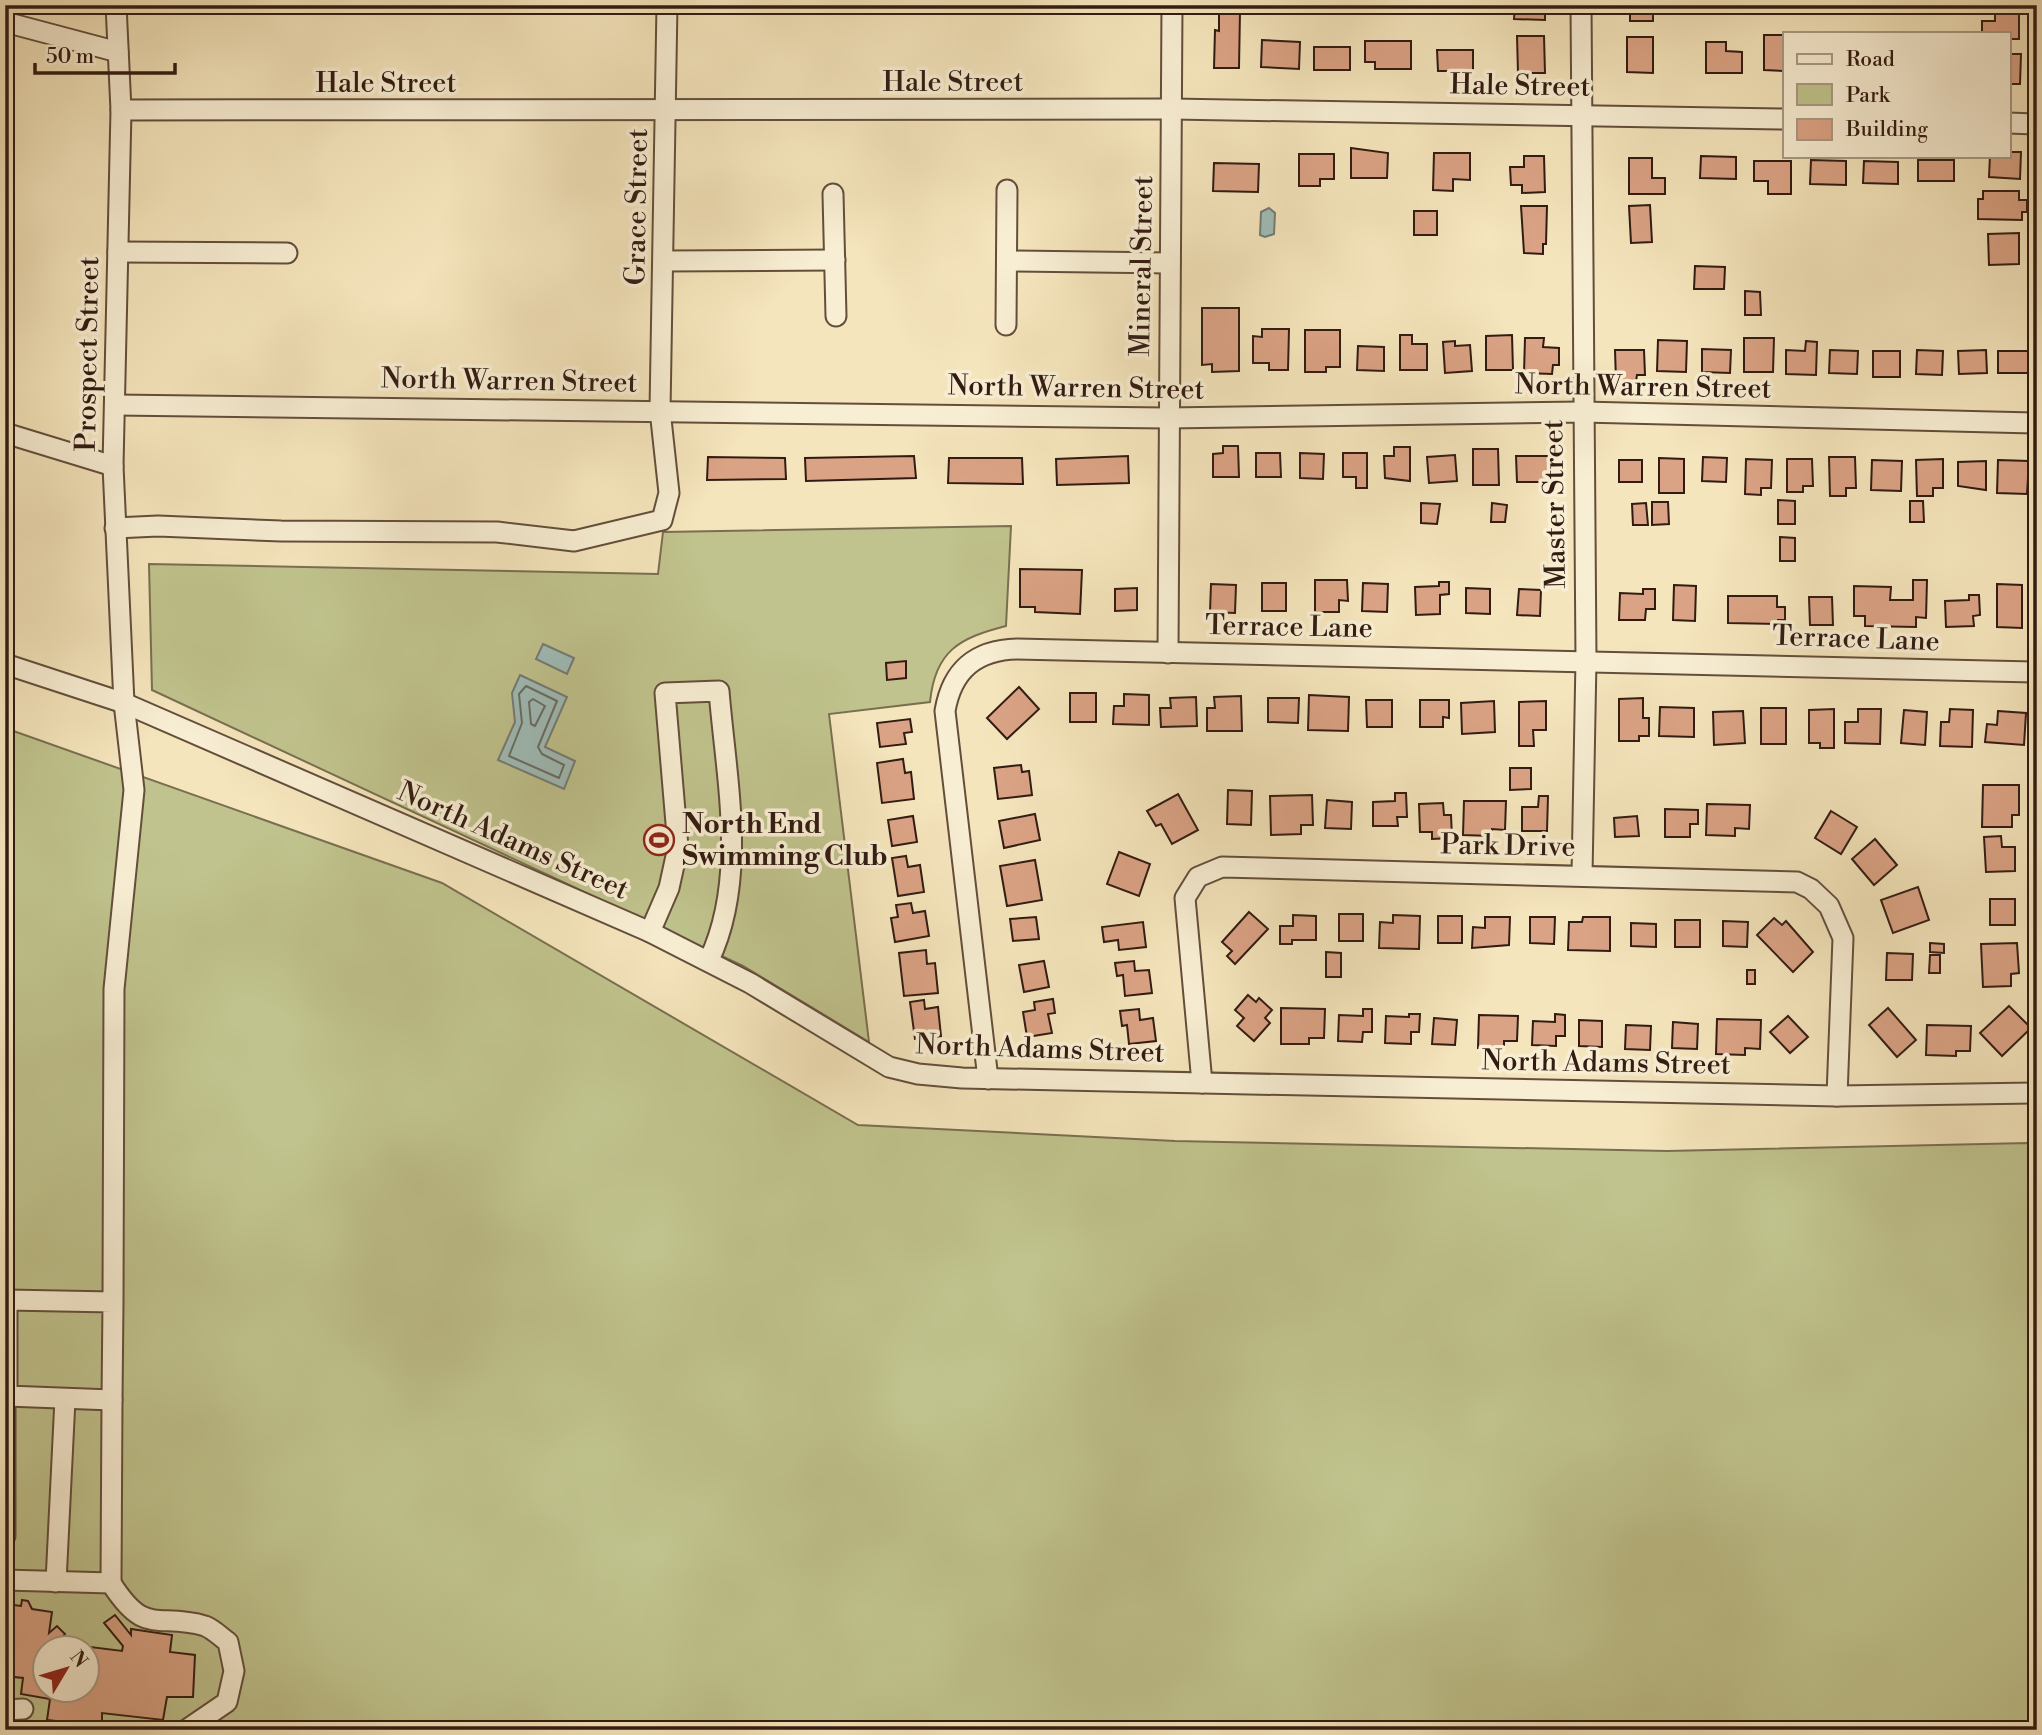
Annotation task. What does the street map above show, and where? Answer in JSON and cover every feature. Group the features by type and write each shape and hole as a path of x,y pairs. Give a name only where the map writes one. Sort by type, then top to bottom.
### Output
{"street":[{"name":"Prospect Street","path":"111,1583 114,989 134,790 124,703 113,466 121,110 116,5"},
{"name":"Grace Street","path":"115,528 158,526 281,531 497,532 574,541 662,520 669,493 660,410 667,5"},
{"name":"Mineral Street","path":"1168,653 1167,418 1172,5"},
{"name":"Master Street","path":"1581,5 1582,412 1586,660 1582,875"},
{"path":"5,22 118,52"},
{"name":"Hale Street","path":"121,110 667,112 1172,109 1783,119"},
{"path":"2010,123 2037,124"},
{"path":"1006,325 1007,190"},
{"path":"833,194 835,316"},
{"path":"118,252 287,253"},
{"path":"664,261 835,260"},
{"path":"1007,261 1170,263"},
{"name":"North Warren Street","path":"115,405 1167,418 1582,412 2037,423"},
{"path":"5,433 113,466"},
{"name":"Terrace Lane","path":"988,1079 946,729 948,693 967,663 997,649 2037,672"},
{"name":"North Adams Street","path":"5,664 124,703 650,932 709,960 889,1067 918,1074 988,1079 1837,1096 2037,1093"},
{"path":"650,932 669,888 678,847 665,693 719,691 729,810 731,887 718,943 709,960"},
{"name":"Park Drive","path":"1202,1083 1184,912 1190,886 1208,870 1222,867 1797,882 1811,889 1829,906 1843,938 1837,1096"},
{"path":"5,1536 7,1300 113,1302"},
{"path":"6,1396 112,1400"},
{"path":"56,1582 65,1399"},
{"path":"5,1580 111,1583 124,1604 152,1622 207,1627 228,1642 234,1671 228,1702 186,1730"}],"green space":[{"name":"North End Swimming Club","path":"1011,526 1006,626 975,636 952,649 937,670 930,702 829,714 869,1042 743,966 152,690 149,564 658,574 663,532"},
{"path":"5,728 442,883 858,1125 1175,1141 1667,1151 2028,1143 2032,1231 2037,1238 2037,1730 5,1730"}],"water":[{"path":"1269,208 1275,213 1274,234 1265,237 1260,235 1261,212"},
{"path":"543,644 574,658 567,674 536,659"},
{"path":"520,675 567,697 545,747 575,761 564,789 498,760 515,722 512,693"}],"building":[{"path":"1515,5 1545,5 1545,20 1514,19"},
{"path":"1630,5 1653,5 1653,21 1630,21"},
{"path":"1689,5 1711,5 1711,9 1689,9"},
{"path":"2019,8 2019,39 2010,39 2010,32 1982,32 1982,21 1995,21 1995,9"},
{"path":"1219,10 1240,11 1239,68 1214,68 1215,30 1219,31"},
{"path":"1764,35 1783,35 1783,71 1764,70"},
{"path":"1517,36 1544,36 1545,73 1518,73"},
{"path":"1627,37 1653,37 1653,73 1627,72"},
{"path":"1262,40 1300,42 1299,69 1261,67"},
{"path":"1365,41 1411,41 1411,69 1375,69 1375,62 1365,62"},
{"path":"1706,42 1726,42 1726,51 1742,52 1742,73 1706,73"},
{"path":"1314,47 1350,47 1350,70 1314,70"},
{"path":"1437,50 1473,50 1473,71 1438,71"},
{"path":"2010,54 2021,54 2020,84 2010,84"},
{"path":"1351,148 1388,153 1387,178 1351,178"},
{"path":"2010,152 2021,152 2020,179 1989,177 1990,158 2010,158"},
{"path":"1434,153 1470,153 1470,180 1453,179 1453,191 1433,190"},
{"path":"1299,154 1334,154 1334,179 1320,179 1320,186 1299,186"},
{"path":"1524,156 1544,156 1545,192 1522,193 1522,185 1511,185 1510,167 1524,167"},
{"path":"1701,156 1736,157 1736,179 1700,178"},
{"path":"1629,158 1652,158 1652,178 1665,178 1665,194 1629,194"},
{"path":"1811,160 1846,161 1846,185 1810,184"},
{"path":"1918,160 1954,160 1954,181 1918,181"},
{"path":"1754,161 1791,161 1791,194 1768,194 1768,181 1754,181"},
{"path":"1864,161 1898,162 1898,184 1863,183"},
{"path":"1214,163 1259,164 1258,192 1213,191"},
{"path":"1983,191 2019,191 2019,200 2027,200 2027,212 2022,212 2022,220 1978,219 1978,199 1983,199"},
{"path":"1650,205 1652,242 1631,243 1629,206"},
{"path":"1521,206 1547,206 1546,244 1543,244 1543,254 1524,253"},
{"path":"1414,211 1437,211 1437,235 1414,235"},
{"path":"2019,233 2019,264 1989,265 1988,234"},
{"path":"1695,266 1725,267 1724,289 1694,289"},
{"path":"1745,291 1760,292 1761,315 1745,315"},
{"path":"1202,308 1239,308 1239,371 1212,372 1212,364 1202,365"},
{"path":"1262,329 1289,329 1288,370 1269,370 1269,363 1253,363 1253,336 1262,337"},
{"path":"1305,330 1340,330 1340,367 1326,367 1326,372 1305,372"},
{"path":"1400,335 1412,335 1412,344 1427,344 1427,370 1400,370"},
{"path":"1512,335 1513,370 1486,370 1486,336"},
{"path":"1525,338 1544,338 1543,347 1559,348 1559,365 1553,365 1552,374 1524,373"},
{"path":"1744,338 1774,338 1773,372 1744,372"},
{"path":"1658,340 1687,341 1686,372 1657,371"},
{"path":"1455,341 1455,346 1470,345 1472,371 1445,373 1443,342"},
{"path":"1806,341 1817,342 1816,375 1786,374 1786,350 1805,351"},
{"path":"1358,346 1384,347 1384,371 1357,370"},
{"path":"1702,349 1731,350 1730,373 1702,372"},
{"path":"1615,350 1644,350 1645,375 1637,375 1636,381 1616,381"},
{"path":"1830,350 1858,351 1857,374 1829,373"},
{"path":"1917,350 1943,351 1942,375 1916,374"},
{"path":"1986,350 1987,373 1959,374 1958,351"},
{"path":"1873,351 1900,351 1900,377 1873,377"},
{"path":"1998,351 2028,351 2028,373 1998,373"},
{"path":"1223,446 1238,446 1239,477 1213,477 1213,454 1223,453"},
{"path":"1394,447 1410,447 1410,481 1385,478 1384,456 1394,456"},
{"path":"1473,449 1498,449 1499,485 1473,485"},
{"path":"1256,453 1280,453 1281,477 1256,477"},
{"path":"1300,453 1324,454 1323,479 1300,478"},
{"path":"1343,453 1367,453 1367,488 1356,488 1356,477 1343,477"},
{"path":"1455,455 1457,481 1429,483 1427,457"},
{"path":"914,456 916,478 806,481 805,458"},
{"path":"1128,456 1129,483 1057,485 1056,459"},
{"path":"1516,456 1549,456 1550,482 1517,482"},
{"path":"708,457 785,458 786,479 707,480"},
{"path":"1703,457 1727,458 1726,482 1702,481"},
{"path":"1829,457 1855,457 1856,488 1846,488 1846,496 1830,496"},
{"path":"949,458 1022,458 1023,484 948,483"},
{"path":"1659,458 1684,459 1684,493 1659,493"},
{"path":"1746,459 1772,460 1771,488 1761,488 1761,495 1745,494"},
{"path":"1787,459 1812,459 1813,486 1803,486 1803,492 1787,492"},
{"path":"1943,459 1943,488 1933,488 1933,496 1917,496 1916,460"},
{"path":"1619,460 1642,460 1642,482 1619,482"},
{"path":"1872,460 1902,461 1901,491 1871,490"},
{"path":"1998,460 2029,461 2027,494 1997,493"},
{"path":"1986,461 1986,490 1958,486 1958,462"},
{"path":"1778,500 1795,501 1795,524 1778,524"},
{"path":"1910,501 1923,501 1924,522 1910,522"},
{"path":"1652,502 1668,502 1669,524 1652,525"},
{"path":"1421,503 1440,504 1437,524 1421,523"},
{"path":"1492,503 1507,505 1505,522 1491,522"},
{"path":"1646,503 1648,525 1633,525 1632,504"},
{"path":"1780,537 1795,538 1795,561 1780,561"},
{"path":"1020,569 1082,570 1080,614 1035,612 1035,607 1020,607"},
{"path":"1315,580 1347,580 1348,601 1339,600 1339,612 1315,612"},
{"path":"1913,580 1927,580 1926,618 1916,617 1916,627 1865,626 1865,616 1854,616 1854,586 1891,587 1890,600 1913,600"},
{"path":"1439,582 1449,582 1449,594 1440,595 1440,614 1416,615 1415,587 1439,586"},
{"path":"1262,583 1286,583 1286,611 1262,611"},
{"path":"1363,583 1388,584 1387,612 1362,611"},
{"path":"1211,584 1236,585 1235,613 1210,612"},
{"path":"1997,584 2022,585 2022,628 1997,627"},
{"path":"1674,585 1696,586 1695,621 1673,620"},
{"path":"1137,588 1137,610 1115,611 1115,589"},
{"path":"1466,588 1490,589 1490,614 1466,613"},
{"path":"1519,589 1541,590 1540,616 1517,615"},
{"path":"1643,589 1655,589 1655,609 1646,609 1645,620 1619,620 1620,593 1643,594"},
{"path":"1969,595 1979,595 1980,615 1973,616 1974,626 1946,627 1945,601 1969,600"},
{"path":"1728,596 1777,596 1777,607 1785,607 1785,620 1778,620 1778,624 1728,623"},
{"path":"1809,597 1832,597 1833,625 1810,625"},
{"path":"906,661 906,678 887,680 886,663"},
{"path":"1019,687 1039,709 1007,739 987,718"},
{"path":"1070,693 1096,693 1096,722 1070,722"},
{"path":"1124,694 1149,695 1149,725 1113,724 1114,706 1124,706"},
{"path":"1309,695 1349,697 1348,731 1308,730"},
{"path":"1241,696 1242,731 1207,731 1207,708 1215,708 1214,697"},
{"path":"1196,697 1197,726 1161,727 1160,708 1171,708 1170,698"},
{"path":"1268,698 1299,698 1298,723 1268,722"},
{"path":"1643,698 1643,718 1649,718 1649,736 1639,736 1639,741 1619,741 1619,699"},
{"path":"1366,700 1392,700 1392,727 1367,727"},
{"path":"1420,700 1449,700 1449,718 1443,717 1443,727 1420,727"},
{"path":"1494,701 1495,732 1462,734 1461,703"},
{"path":"1546,701 1546,730 1533,730 1534,746 1519,746 1519,702"},
{"path":"1660,707 1694,708 1694,737 1659,736"},
{"path":"1761,708 1786,708 1786,744 1761,744"},
{"path":"1834,709 1834,748 1820,748 1820,743 1809,743 1809,710"},
{"path":"1858,709 1881,709 1880,744 1845,743 1845,722 1858,722"},
{"path":"1950,709 1973,710 1972,747 1940,746 1941,722 1949,722"},
{"path":"1904,710 1927,712 1925,745 1901,743"},
{"path":"1743,711 1745,743 1714,745 1713,712"},
{"path":"1998,711 2026,713 2024,745 1985,742 1987,724 1997,725"},
{"path":"910,719 912,732 904,733 906,744 880,747 877,723"},
{"path":"903,759 905,773 911,772 914,799 882,803 877,763"},
{"path":"1021,765 1022,772 1029,771 1032,795 998,799 994,768"},
{"path":"1510,768 1531,768 1531,789 1510,790"},
{"path":"1983,785 2019,785 2019,815 2012,815 2012,827 1982,827"},
{"path":"1228,790 1252,791 1251,825 1227,824"},
{"path":"1395,793 1406,793 1407,817 1397,817 1398,826 1373,826 1373,802 1395,801"},
{"path":"1178,794 1198,830 1172,844 1161,824 1156,826 1147,811"},
{"path":"1312,795 1313,825 1301,825 1301,834 1271,835 1270,796"},
{"path":"1539,796 1548,796 1547,831 1522,831 1522,807 1538,807"},
{"path":"1327,800 1352,802 1351,829 1325,828"},
{"path":"1464,801 1506,801 1505,830 1492,829 1492,836 1463,835"},
{"path":"1443,803 1444,815 1451,815 1452,838 1432,839 1432,832 1420,832 1419,804"},
{"path":"1707,804 1750,805 1749,829 1735,828 1735,836 1706,835"},
{"path":"1665,809 1698,810 1698,824 1690,824 1690,837 1665,837"},
{"path":"1831,811 1857,827 1841,854 1815,838"},
{"path":"1035,814 1040,840 1004,848 999,821"},
{"path":"913,816 917,842 892,846 888,820"},
{"path":"1637,816 1639,836 1615,837 1614,818"},
{"path":"2001,836 2002,847 2015,847 2015,871 1986,872 1984,837"},
{"path":"1875,839 1897,865 1874,885 1852,859"},
{"path":"1119,852 1150,864 1139,896 1107,884"},
{"path":"906,856 908,867 920,865 924,892 898,896 892,858"},
{"path":"1035,860 1042,900 1007,906 1000,866"},
{"path":"1918,887 1929,920 1893,933 1881,900"},
{"path":"1990,899 2015,899 2015,925 1990,925"},
{"path":"911,903 913,913 925,911 929,936 895,942 891,918 898,917 896,905"},
{"path":"1249,912 1268,929 1235,964 1227,956 1232,951 1222,942"},
{"path":"1339,914 1363,914 1363,941 1339,941"},
{"path":"1293,915 1316,916 1316,940 1292,940 1292,944 1280,944 1280,926 1293,926"},
{"path":"1393,915 1420,916 1419,949 1379,948 1380,922 1393,923"},
{"path":"1438,916 1462,916 1462,943 1438,943"},
{"path":"1036,917 1039,939 1013,941 1010,919"},
{"path":"1485,917 1510,917 1509,945 1472,948 1473,927 1485,928"},
{"path":"1530,917 1555,917 1554,944 1530,943"},
{"path":"1583,917 1610,917 1610,951 1568,950 1569,922 1582,922"},
{"path":"1774,918 1782,925 1786,921 1813,952 1793,972 1757,935"},
{"path":"1675,920 1700,920 1700,947 1675,947"},
{"path":"1723,921 1748,922 1747,947 1723,946"},
{"path":"1143,922 1146,947 1119,950 1118,940 1104,942 1102,927"},
{"path":"1631,923 1656,924 1656,947 1631,946"},
{"path":"1930,943 1944,944 1944,953 1930,952"},
{"path":"2017,943 2019,973 2011,974 2011,986 1983,987 1981,944"},
{"path":"926,950 927,964 935,963 938,993 904,996 899,953"},
{"path":"1326,952 1341,953 1341,977 1326,977"},
{"path":"1887,953 1913,954 1912,980 1886,980"},
{"path":"1930,955 1940,955 1940,973 1929,973"},
{"path":"1044,961 1049,987 1024,992 1019,965"},
{"path":"1134,961 1135,971 1149,970 1152,993 1125,996 1123,975 1117,976 1115,963"},
{"path":"1747,970 1755,970 1755,984 1747,984"},
{"path":"1248,995 1256,1002 1259,998 1272,1010 1265,1018 1270,1023 1254,1041 1237,1026 1244,1018 1235,1010"},
{"path":"1053,999 1055,1013 1048,1014 1052,1033 1027,1037 1023,1012 1035,1010 1034,1002"},
{"path":"924,1000 925,1009 938,1007 941,1036 915,1039 910,1002"},
{"path":"2009,1006 2031,1028 2002,1056 1980,1033"},
{"path":"1281,1008 1325,1009 1324,1038 1309,1038 1309,1044 1281,1044"},
{"path":"1888,1008 1916,1040 1897,1057 1869,1025"},
{"path":"1139,1009 1140,1020 1153,1018 1156,1041 1129,1044 1127,1025 1122,1026 1120,1011"},
{"path":"1363,1009 1372,1009 1372,1032 1363,1032 1362,1042 1338,1041 1339,1015 1363,1016"},
{"path":"1409,1014 1420,1014 1419,1032 1411,1032 1411,1044 1385,1043 1386,1016 1409,1017"},
{"path":"1555,1014 1565,1015 1565,1036 1556,1036 1556,1046 1532,1045 1533,1021 1555,1022"},
{"path":"1479,1015 1518,1016 1517,1041 1504,1041 1504,1049 1478,1048"},
{"path":"1788,1016 1808,1037 1790,1053 1770,1032"},
{"path":"1434,1018 1457,1020 1455,1045 1432,1044"},
{"path":"1717,1019 1761,1020 1760,1049 1745,1048 1745,1055 1716,1054"},
{"path":"1579,1020 1602,1021 1602,1047 1579,1046"},
{"path":"1673,1022 1698,1024 1697,1049 1672,1048"},
{"path":"1626,1025 1651,1026 1650,1050 1625,1049"},
{"path":"1927,1025 1971,1026 1970,1051 1956,1051 1956,1056 1926,1055"},
{"path":"22,1600 28,1601 32,1609 52,1612 49,1633 57,1626 65,1634 32,1634 32,1696 21,1694 23,1678 5,1676 5,1604 21,1606"},
{"path":"115,1615 131,1635 131,1629 172,1635 170,1652 195,1655 193,1697 167,1697 163,1720 102,1713 102,1726 47,1720 49,1704 102,1704 102,1648 122,1651 123,1646 104,1623"}],"place":[{"name":"North End Swimming Club","path":"659,840"}]}
